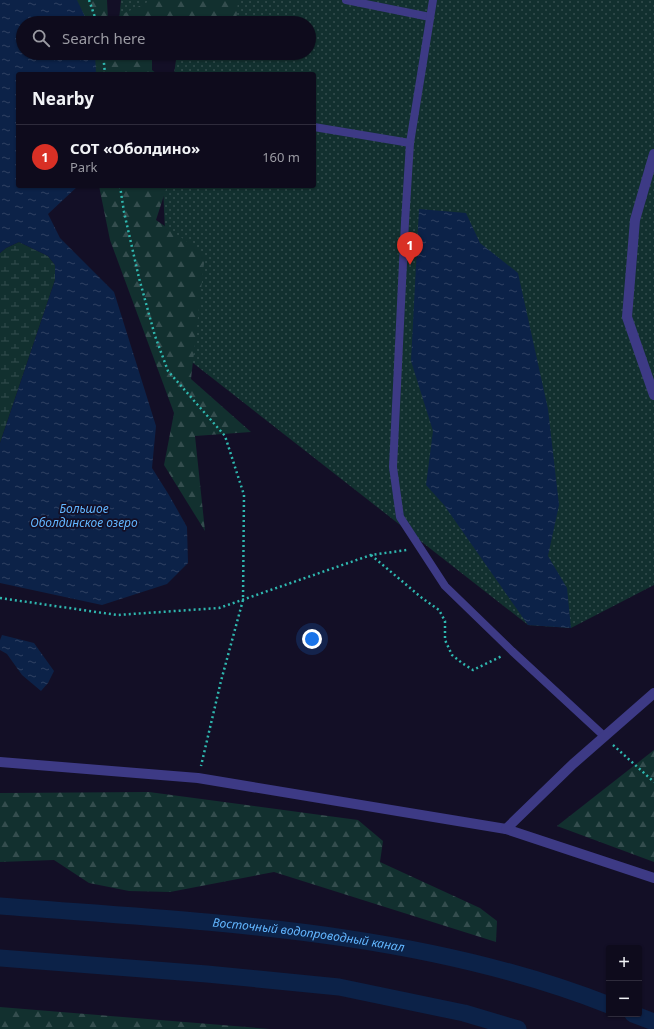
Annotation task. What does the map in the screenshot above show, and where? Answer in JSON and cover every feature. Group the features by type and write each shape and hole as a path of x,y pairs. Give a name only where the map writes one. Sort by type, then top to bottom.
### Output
{"street":[{"path":"654,154 635,220 627,317 654,395"},
{"path":"506,829 604,736 654,693"},
{"path":"0,762 198,778 506,829 654,878"}],"lane":[{"path":"346,0 430,18"},
{"path":"433,0 410,142 393,467 400,517 445,586 512,651 604,736"},
{"path":"316,127 410,142"}],"path":[{"path":"89,0 95,16"},
{"path":"104,60 105,72"},
{"path":"120,188 138,278 155,336 168,371 225,436 244,495 243,600 221,681 198,778"},
{"path":"0,598 117,615 219,608 371,555 420,548"},
{"path":"371,555 422,598 439,610 444,621 445,640 452,655 462,663 473,670 512,651"},
{"path":"604,736 654,782"}],"green space":[{"path":"61,0 107,0 108,16 64,16"},
{"path":"121,0 654,0 654,585 571,628 528,625 170,345 163,188 316,188 316,72 174,72 176,60 316,60 316,16 119,16"},
{"path":"152,0 238,0 237,16 118,16"},
{"path":"74,60 152,60 152,70 154,72 77,72"},
{"path":"99,188 166,188 156,220 205,254 191,379 251,432 195,436 205,531 164,465 174,413 110,240"},
{"path":"19,242 48,256 55,265 55,280 0,443 0,253 6,248"},
{"path":"654,750 654,862 557,826"},
{"path":"149,792 358,820 383,841 380,862 480,908 497,921 496,942 274,872 170,892 129,891 89,883 54,860 0,862 0,793"},
{"path":"0,1007 270,1029 0,1029"}],"water":[{"name":"Большое Оболдинское озеро","path":"0,0 77,0 85,16 16,16 16,60 95,60 96,72 16,72 16,188 76,188 48,214 60,238 114,292 156,426 152,468 187,527 188,563 167,584 102,605 0,583 0,443 55,280 55,265 48,256 19,242 6,248 0,253"},
{"path":"419,209 466,213 480,243 518,273 548,409 559,505 548,556 567,588 571,628 528,625 444,505 426,485 433,431 411,361"},
{"path":"2,635 34,643 54,671 48,683 41,691 22,675 7,654 0,650 0,640"}],"waterway":[{"name":"Восточный водопроводный канал","path":"0,906 231,924 385,944 461,960 536,980 606,1004"},
{"name":"Восточный водопроводный канал","path":"0,958 207,974 339,987 464,1013 518,1029"},
{"name":"Восточный водопроводный канал","path":"641,1017 654,1022"}],"place":[{"name":"СОТ «Оболдино»","path":"410,265"}]}
